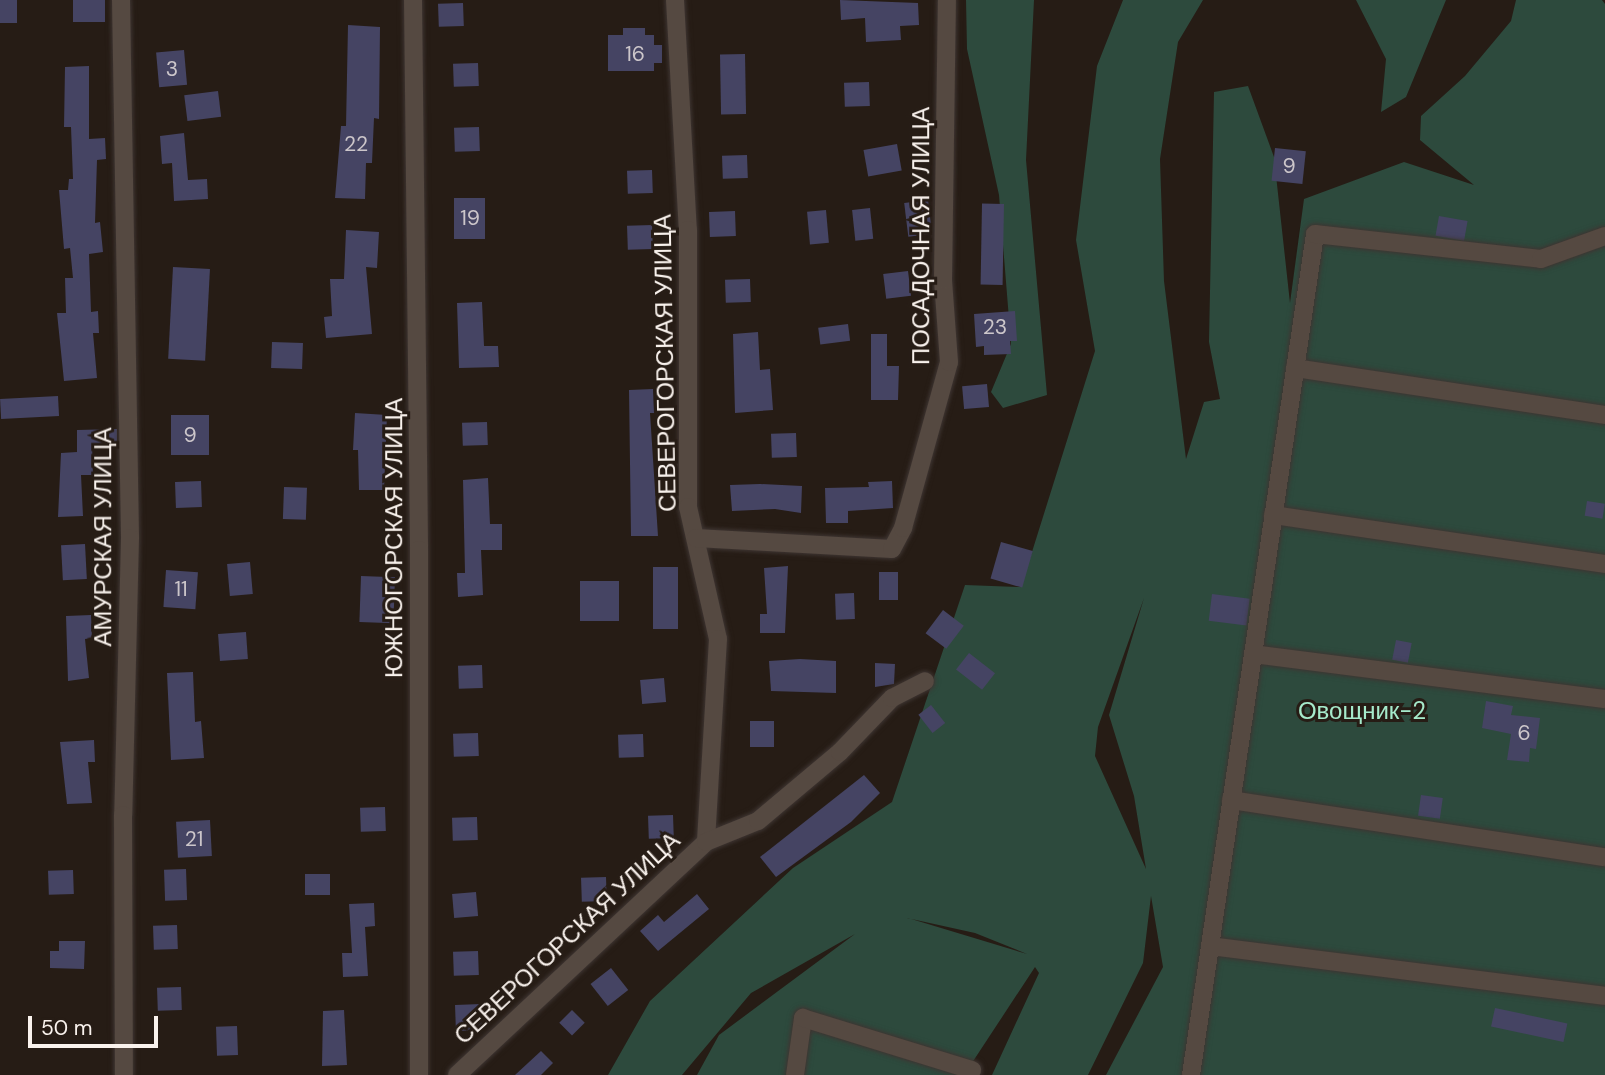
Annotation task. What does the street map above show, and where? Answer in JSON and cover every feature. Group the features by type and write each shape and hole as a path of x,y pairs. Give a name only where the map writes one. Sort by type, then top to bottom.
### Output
{"street":[{"name":"АМУРСКАЯ УЛИЦА","path":"121,0 130,538 123,815 124,1075"},
{"name":"ЮЖНОГОРСКАЯ УЛИЦА","path":"413,0 419,550 419,1075"},
{"name":"СЕВЕРОГОРСКАЯ УЛИЦА","path":"457,1075 706,842 718,639 688,507 688,230 675,0"},
{"name":"ПОСАДОЧНАЯ УЛИЦА","path":"696,538 892,548 903,528 949,362 943,281 947,0"},
{"path":"1191,1075 1315,234 1541,259 1605,236"},
{"path":"1295,368 1605,415"},
{"path":"1273,515 1605,564"},
{"path":"1253,654 1605,699"},
{"path":"706,842 758,821 840,752 892,698 925,681"},
{"path":"1231,800 1605,857"},
{"path":"1210,946 1605,996"},
{"path":"794,1075 803,1018 972,1070"}],"green space":[{"path":"966,0 1034,0 1026,160 1047,395 1003,408 991,392 1011,344 999,195 967,49"},
{"name":"Овощник-2","path":"1123,0 1203,0 1178,42 1160,159 1164,281 1186,459 1204,402 1220,399 1209,342 1214,92 1248,86 1274,157 1290,303 1304,199 1404,162 1474,185 1420,140 1421,116 1465,76 1511,21 1516,0 1602,0 1605,4 1605,1075 1106,1075 1163,967 1151,896 1143,963 1088,1075 992,1075 1039,973 1035,967 964,1075 697,1075 719,1035 855,934 751,993 682,1075 608,1075 650,1001 793,868 892,802 965,585 1021,587 1095,351 1076,240 1097,66","holes":["1144,598 1109,715 1134,796 1146,869 1095,756 1098,727","911,919 975,933 1027,954"]},
{"path":"1356,0 1446,0 1406,97 1381,112 1386,59"}],"building":[{"path":"0,0 17,0 17,23 0,23"},
{"path":"73,0 105,0 105,22 73,22"},
{"path":"840,0 918,3 919,25 900,26 901,40 866,42 865,18 841,20"},
{"path":"463,3 464,26 439,27 438,4"},
{"path":"348,25 380,27 379,119 374,118 372,163 366,163 365,199 335,198 341,126 346,126"},
{"path":"623,28 645,28 645,35 654,35 654,45 662,45 662,63 654,63 654,71 608,71 608,35 623,35"},
{"path":"184,50 187,85 159,87 156,52"},
{"path":"720,54 745,54 746,114 721,114"},
{"path":"478,63 479,86 454,87 453,64"},
{"path":"89,66 89,139 105,138 106,159 97,160 95,223 100,222 103,252 89,254 91,312 98,311 99,333 93,333 97,378 64,381 57,313 66,313 65,278 73,278 70,248 64,249 59,190 68,190 69,179 73,179 71,127 64,127 65,67"},
{"path":"869,82 870,106 845,107 844,83"},
{"path":"218,91 221,117 187,121 184,95"},
{"path":"479,127 480,151 455,152 454,128"},
{"path":"184,133 188,180 207,179 208,199 174,201 172,163 162,164 160,136"},
{"path":"897,144 902,171 868,176 864,150"},
{"path":"1275,148 1306,151 1302,184 1272,181"},
{"path":"747,155 748,178 723,179 722,156"},
{"path":"652,170 653,193 628,194 627,171"},
{"path":"454,198 485,198 485,239 454,239"},
{"path":"928,200 932,234 908,237 904,203"},
{"path":"982,204 1004,204 1003,285 981,285"},
{"path":"870,208 873,239 855,241 852,210"},
{"path":"826,210 829,243 810,245 807,212"},
{"path":"735,211 736,236 710,237 709,212"},
{"path":"1439,216 1468,221 1464,241 1436,236"},
{"path":"652,225 653,249 628,250 627,226"},
{"path":"346,230 379,232 377,268 366,267 372,334 326,338 324,317 332,316 330,279 344,279"},
{"path":"173,267 210,269 205,361 168,359"},
{"path":"908,271 911,296 886,299 883,274"},
{"path":"750,279 751,302 726,303 725,280"},
{"path":"482,302 484,346 498,346 499,367 459,368 457,303"},
{"path":"1015,311 1017,341 1010,341 1011,354 984,355 984,346 976,347 974,314"},
{"path":"848,324 850,341 820,345 818,328"},
{"path":"758,332 760,370 770,369 773,410 735,413 733,334"},
{"path":"871,334 887,334 887,366 899,366 898,400 871,400"},
{"path":"272,342 303,343 302,369 271,368"},
{"path":"987,384 989,407 964,409 962,386"},
{"path":"653,389 654,413 650,413 658,536 631,536 629,390"},
{"path":"58,396 59,416 1,419 0,399"},
{"path":"355,413 387,415 384,490 359,490 358,450 353,450"},
{"path":"171,415 209,415 209,455 171,455"},
{"path":"487,422 488,445 463,446 462,423"},
{"path":"117,429 117,443 92,444 93,475 81,475 83,516 58,517 61,453 77,452 77,430"},
{"path":"796,433 797,457 772,458 771,434"},
{"path":"488,478 490,524 502,524 502,550 481,550 483,595 458,597 457,573 465,573 463,480"},
{"path":"201,481 202,507 176,508 175,482"},
{"path":"892,481 893,508 848,511 848,523 826,523 825,488 869,487 868,482"},
{"path":"730,485 802,486 801,513 775,509 732,511"},
{"path":"284,487 307,488 306,520 283,519"},
{"path":"1587,501 1605,504 1602,519 1585,516"},
{"path":"1001,542 1033,551 1022,588 991,579"},
{"path":"85,544 87,579 63,580 61,545"},
{"path":"250,562 253,594 230,596 227,564"},
{"path":"788,566 785,633 760,633 760,614 767,614 764,568"},
{"path":"653,567 678,567 678,629 653,629"},
{"path":"166,570 198,572 195,609 163,607"},
{"path":"879,572 898,572 898,600 879,600"},
{"path":"361,576 395,577 393,623 359,622"},
{"path":"580,581 619,581 619,621 580,621"},
{"path":"854,593 855,619 836,620 835,594"},
{"path":"1212,594 1250,599 1246,625 1209,621"},
{"path":"943,610 964,626 946,649 926,633"},
{"path":"91,615 92,638 85,639 89,678 68,681 66,616"},
{"path":"246,632 248,659 220,661 218,634"},
{"path":"1396,640 1412,643 1408,663 1392,660"},
{"path":"969,653 995,673 982,690 956,670"},
{"path":"769,661 836,661 836,693 771,691"},
{"path":"875,663 895,664 894,684 875,687"},
{"path":"482,665 483,688 459,689 458,666"},
{"path":"193,672 195,722 201,721 204,758 171,760 167,673"},
{"path":"664,678 666,702 642,704 640,680"},
{"path":"1486,701 1513,706 1511,715 1540,718 1536,749 1530,748 1529,762 1507,760 1511,734 1482,728"},
{"path":"931,705 945,723 933,733 918,715"},
{"path":"750,721 774,721 774,747 750,747"},
{"path":"478,733 479,756 454,757 453,734"},
{"path":"643,734 644,757 619,758 618,735"},
{"path":"94,740 95,762 88,762 92,803 67,804 60,742"},
{"path":"864,775 880,793 851,822 776,877 760,857"},
{"path":"1421,795 1443,798 1440,819 1418,816"},
{"path":"385,807 386,831 361,832 360,808"},
{"path":"673,815 674,838 649,839 648,816"},
{"path":"477,817 478,840 453,841 452,818"},
{"path":"210,820 212,856 178,858 176,822"},
{"path":"186,869 187,900 165,901 164,870"},
{"path":"73,870 74,894 49,895 48,871"},
{"path":"305,874 330,874 330,895 305,895"},
{"path":"606,877 607,901 582,902 581,878"},
{"path":"476,892 478,916 454,918 452,894"},
{"path":"697,894 709,909 658,951 640,931 658,915 664,922"},
{"path":"374,903 375,926 365,927 368,976 343,977 342,953 352,953 349,904"},
{"path":"177,925 178,949 154,950 153,926"},
{"path":"59,941 85,941 84,969 50,968 50,951 59,951"},
{"path":"478,951 479,975 454,976 453,952"},
{"path":"611,968 628,990 608,1006 591,984"},
{"path":"181,987 182,1010 158,1011 157,988"},
{"path":"481,1004 482,1030 456,1031 455,1005"},
{"path":"1495,1008 1567,1023 1563,1042 1491,1027"},
{"path":"344,1010 347,1065 322,1066 323,1011"},
{"path":"572,1010 585,1023 572,1035 559,1023"},
{"path":"237,1026 238,1055 217,1056 216,1027"},
{"path":"541,1051 553,1063 541,1075 515,1075"}]}
